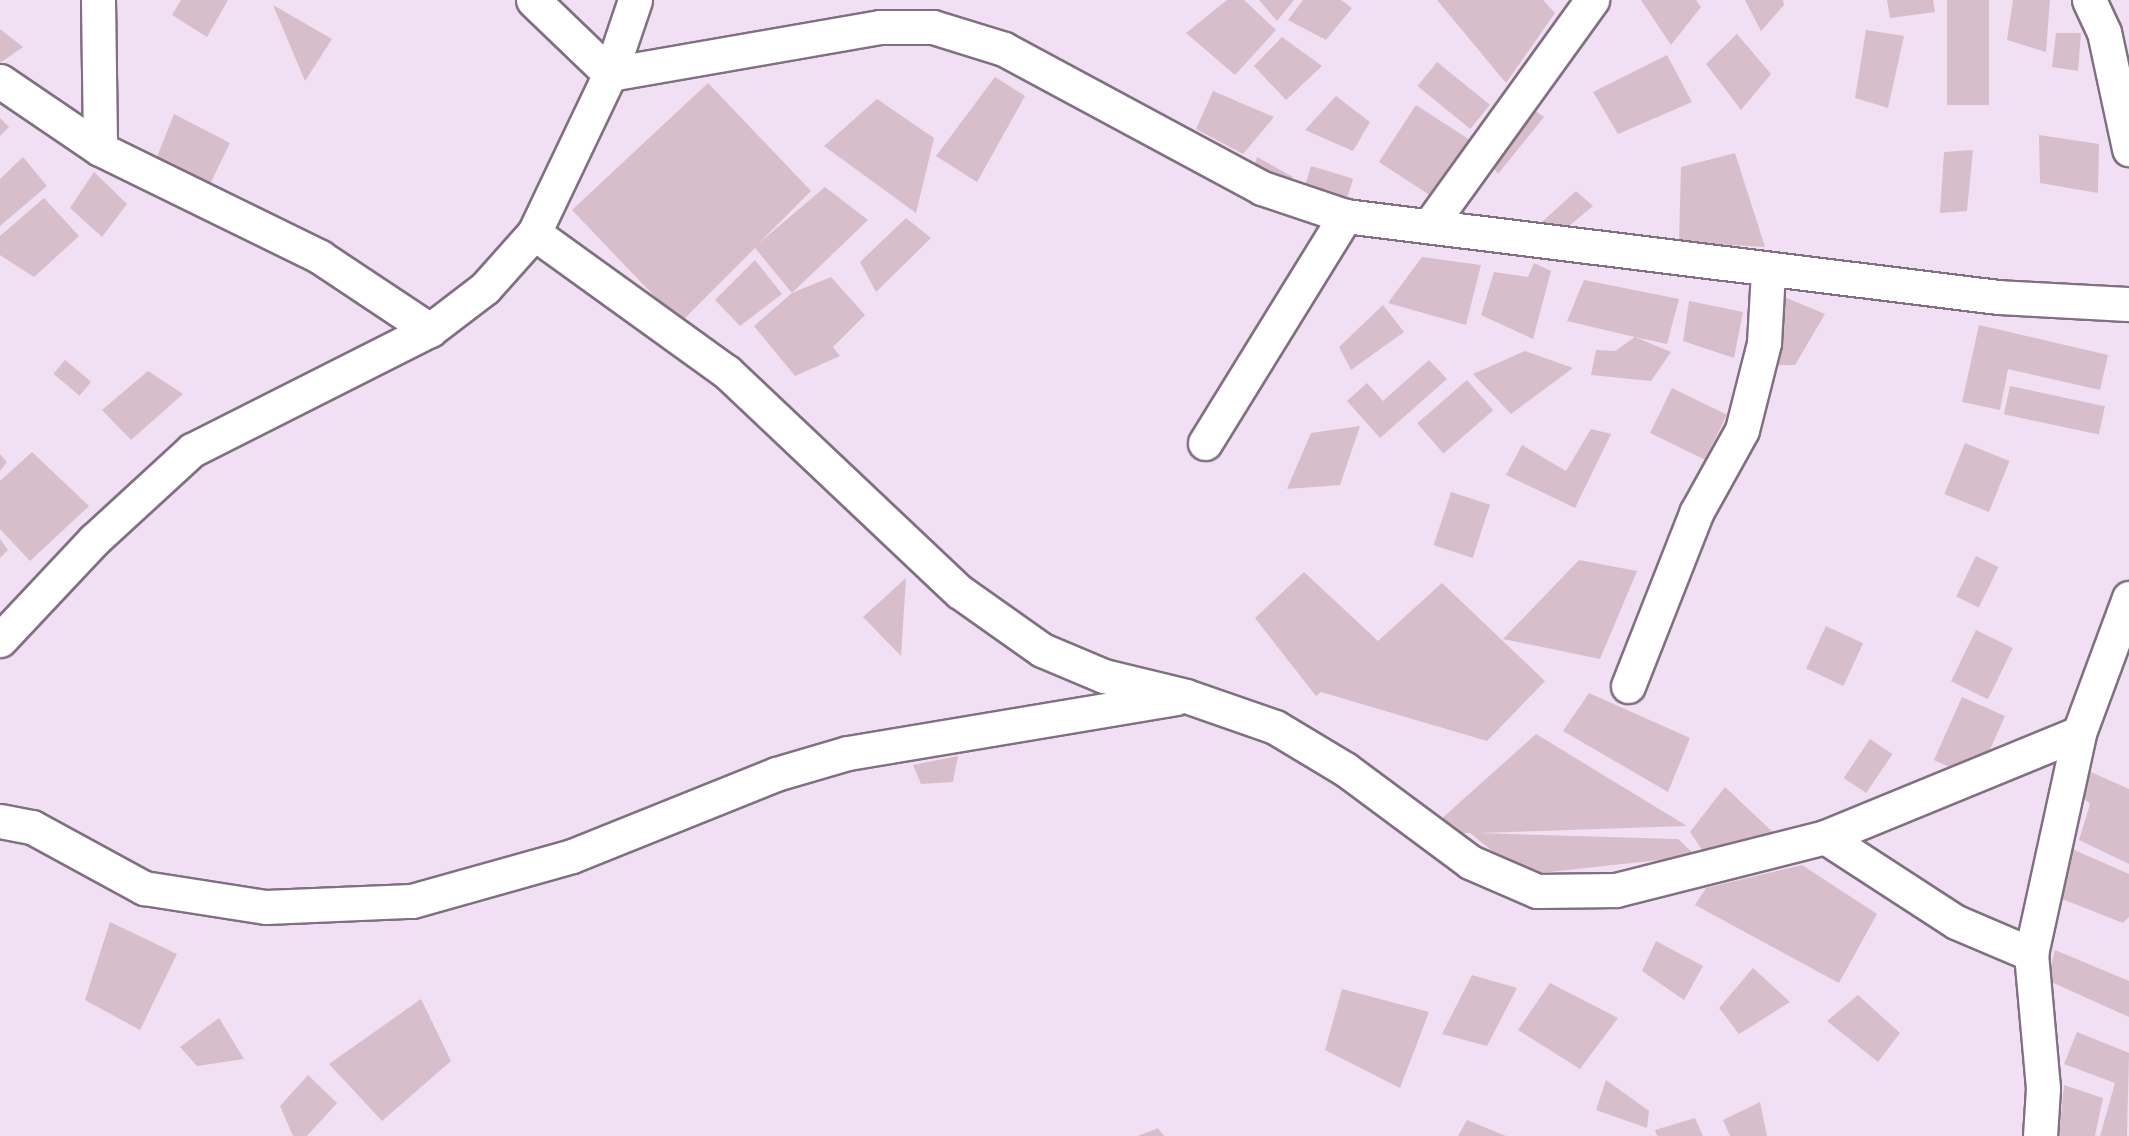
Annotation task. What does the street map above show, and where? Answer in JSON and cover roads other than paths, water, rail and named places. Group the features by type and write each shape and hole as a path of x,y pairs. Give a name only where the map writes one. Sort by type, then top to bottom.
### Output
{"street":[{"path":"98,0 100,149"},
{"path":"533,0 610,74"},
{"path":"0,640 94,540 192,450 430,330 484,288 534,233 610,74 635,0"},
{"path":"2089,0 2104,32 2129,149"},
{"path":"1429,226 1584,2"},
{"path":"610,74 880,27 933,27 1004,49 1262,188 1345,216 1768,271 1998,297 2129,304"},
{"path":"0,81 100,149 320,257 430,330"},
{"path":"1205,443 1345,216"},
{"path":"534,233 727,372 960,592 1042,650 1104,676 1186,696 1275,728 1345,769 1470,862 1537,891 1616,890 1825,837 2079,733"},
{"path":"1629,686 1696,513 1742,430 1764,343 1768,271"},
{"path":"2040,1136 2043,1088 2031,954 2079,733 2129,598"},
{"path":"0,821 32,827 144,888 266,907 412,901 572,856 776,774 848,753 1186,696"},
{"path":"1825,837 1956,922 2031,954"}]}
